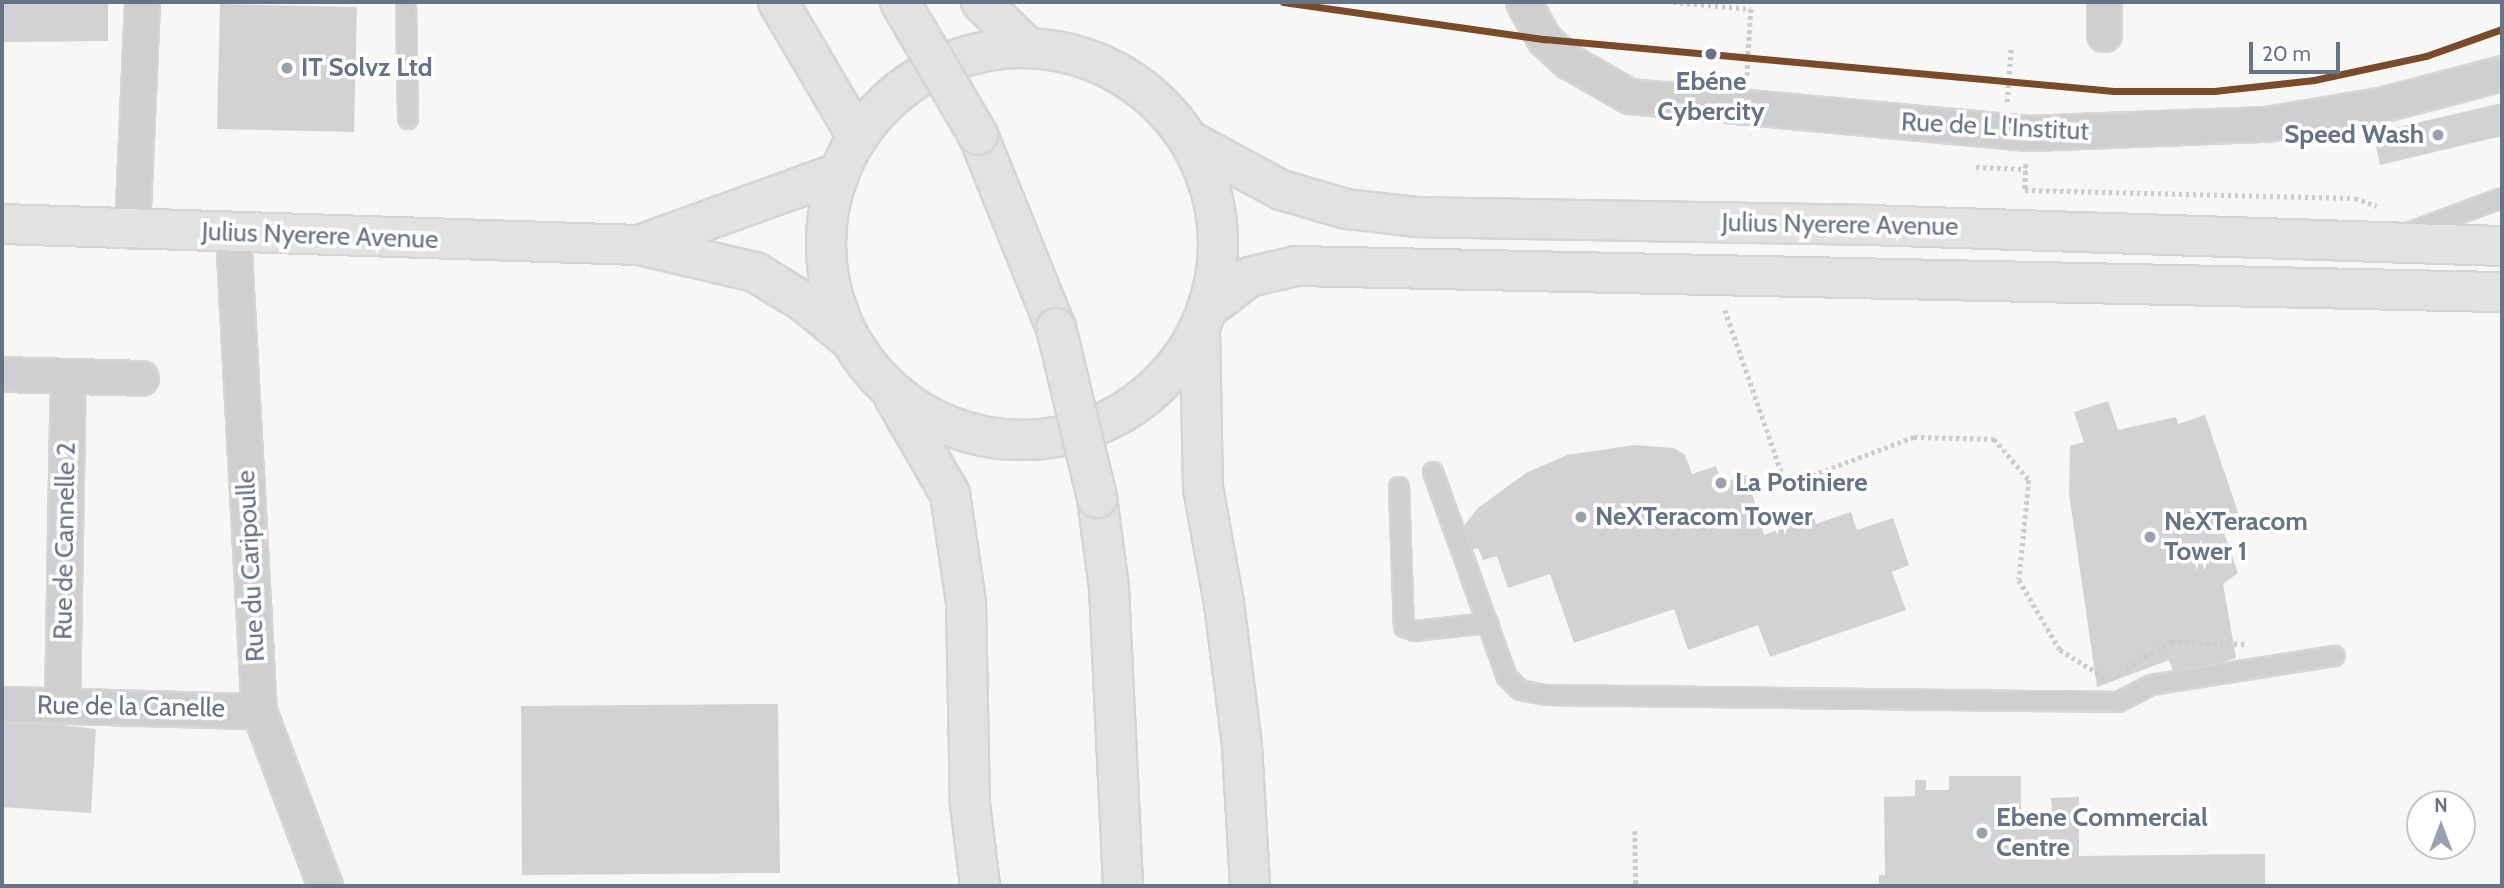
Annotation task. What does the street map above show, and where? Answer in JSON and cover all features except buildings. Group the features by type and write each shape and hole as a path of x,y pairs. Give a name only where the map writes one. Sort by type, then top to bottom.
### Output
{"main road":[{"path":"778,2 856,136"},
{"path":"900,2 978,135 1056,328 1097,498 1109,588 1123,886"},
{"path":"981,2 1027,47"},
{"name":"Julius Nyerere Avenue","path":"849,339 829,286 825,229 838,173 856,136 902,88 961,57 1027,47 1102,64 1136,83 1167,110 1192,142 1214,195 1219,240 1205,319"},
{"name":"Julius Nyerere Avenue","path":"1192,142 1281,190 1347,209 1416,216 2502,246"},
{"name":"Julius Nyerere Avenue","path":"639,245 838,173"},
{"name":"Julius Nyerere Avenue","path":"2,224 132,231 639,245 755,272 804,302 849,339 891,393 942,425 1001,440 1061,438 1127,410 1165,381 1205,319 1249,277 1296,265 2502,292"},
{"path":"1205,319 1203,488 1240,732 1250,886"},
{"path":"891,393 950,494 966,602 972,833 980,886"},
{"path":"963,886 972,833"}],"street":[{"path":"132,231 142,2"},
{"name":"Rue de L l'Institut","path":"1523,2 1544,39 1568,61 1629,96 2028,134 2266,124 2379,106 2502,73"},
{"path":"2104,2 2104,34"},
{"name":"Rue du Caripoulle","path":"233,233 259,711 325,886"},
{"path":"2,374 141,378"},
{"name":"Rue de Cannelle 2","path":"62,706 68,376"},
{"name":"Rue de la Canelle","path":"2,704 259,711"}],"lane":[{"path":"406,2 408,120"},
{"path":"2384,243 2502,198"},
{"path":"1433,472 1507,677 1520,690 1546,695 2118,702 2151,685 2335,656"},
{"path":"1398,487 1404,627 1415,631 1489,623"}],"path":[{"path":"1673,2 1751,9 1745,89"},
{"path":"2007,110 2011,46"},
{"path":"1976,166 2026,169"},
{"path":"1725,310 1786,485 1914,437 1994,439 2029,480 2019,580 2060,650 2107,679 2171,642 2249,644 2297,661"},
{"path":"1634,831 1636,886"}],"transit line":[{"path":"1283,2 1544,39 2114,91 2214,91 2314,80 2426,56 2502,29"}],"place":[{"name":"Ebéne Cybercity","path":"1711,54"},
{"name":"IT Solvz Ltd","path":"287,68"},
{"name":"Speed Wash","path":"2438,135"},
{"name":"La Potiniere","path":"1721,483"},
{"name":"NeXTeracom Tower","path":"1581,517"},
{"name":"NeXTeracom Tower 1","path":"2150,537"},
{"name":"Ebene Commercial Centre","path":"1982,833"}]}
